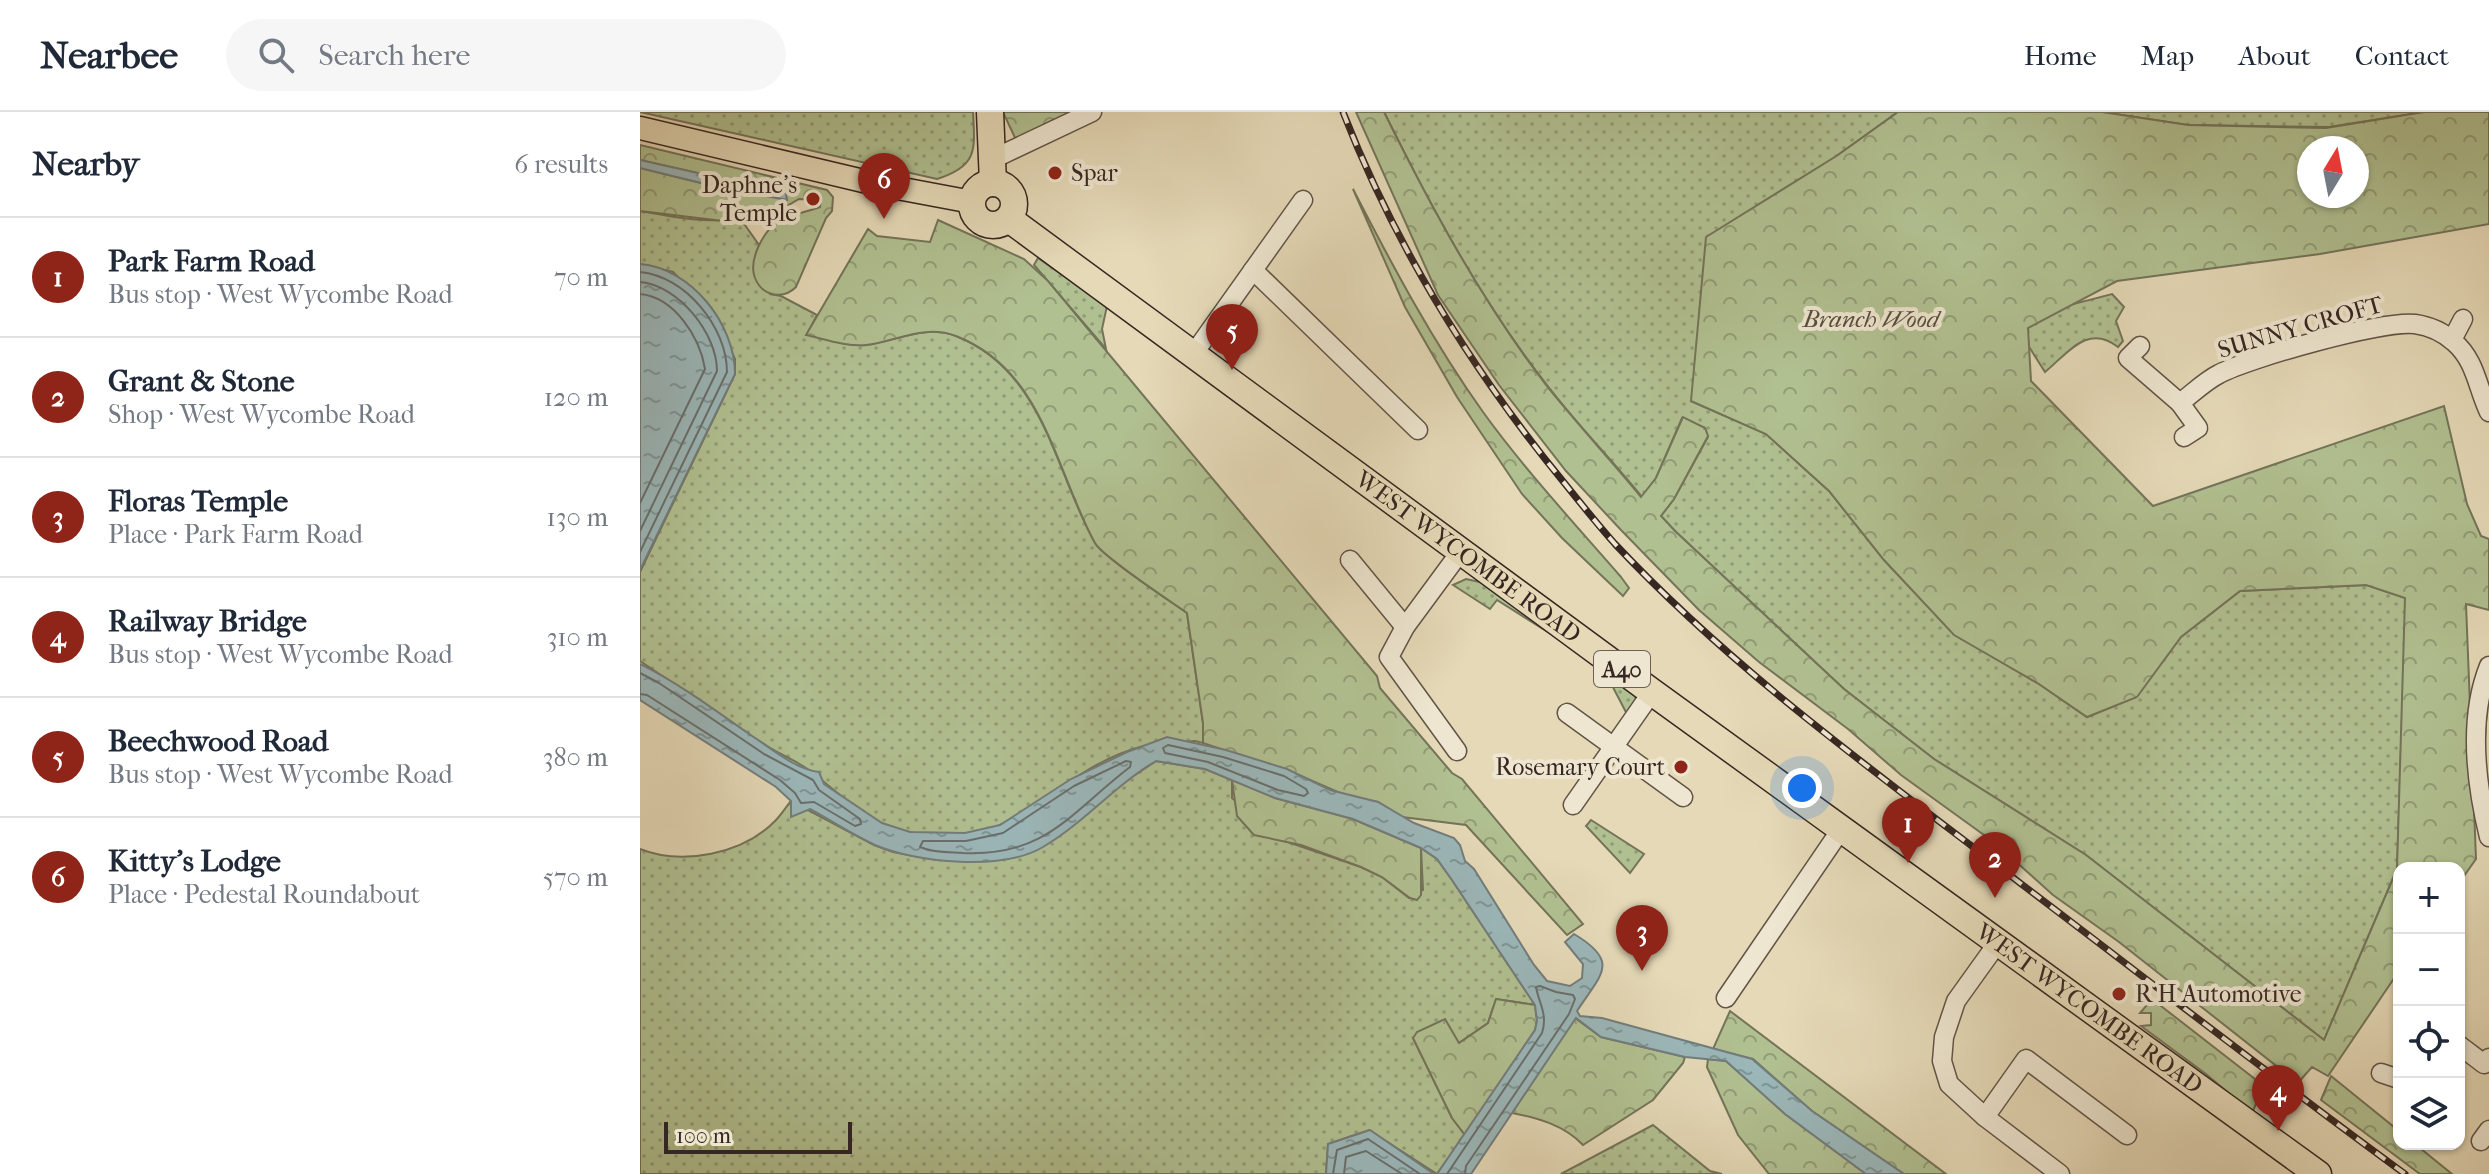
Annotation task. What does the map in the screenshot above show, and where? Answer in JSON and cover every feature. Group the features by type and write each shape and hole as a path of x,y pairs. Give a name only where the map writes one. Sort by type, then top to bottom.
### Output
{"highway":[{"path":"990,112 993,171 1014,200 1009,219"},
{"path":"972,202 993,171"},
{"name":"A40","path":"972,202 974,214 987,225 995,226 1009,219"},
{"name":"WEST WYCOMBE ROAD","path":"1009,219 1652,692 2318,1174"}],"main road":[{"path":"640,128 876,184 972,202"}],"street":[{"path":"993,171 1092,112"},
{"path":"1192,356 1303,200"},
{"path":"1253,270 1418,430"},
{"path":"2463,319 2452,340 2469,360 2489,412"},
{"name":"SUNNY CROFT","path":"2180,403 2206,382 2231,368 2371,328 2414,324 2452,340"},
{"path":"2140,346 2128,358 2180,403 2198,428 2184,437"},
{"path":"1457,751 1389,657 1405,627 1461,551"},
{"path":"1350,560 1405,627"},
{"path":"2489,666 2478,710 2484,752 2481,794 2489,837"},
{"path":"1573,805 1652,692"},
{"path":"1567,713 1683,797"},
{"path":"1726,998 1842,828"},
{"path":"1999,941 1956,1001 1944,1037 1942,1061 1949,1084 1985,1117 2060,1174"},
{"path":"2465,1049 2487,1064"},
{"path":"1985,1117 2026,1059 2127,1135"}],"green space":[{"path":"640,112 973,112 974,137 967,162 937,179"},
{"path":"1003,112 1080,112 1016,140"},
{"name":"Branch Wood","path":"1356,112 1384,112 1439,218 1522,353 1641,497 1656,478 1683,417 1705,428 1708,436 1674,499 1661,516 1844,689 1934,759 2086,855 2324,1040 2393,878 2393,980 2328,1076 2312,1067 2298,1083 2119,942 2053,895 1995,843 1901,775 1848,729 1759,662 1699,610 1621,530 1566,471 1499,385 1438,295"},
{"path":"1384,112 1898,112 1838,155 1691,401 1766,434 1829,491 1884,560 1954,634 2039,684 2087,717 2136,697 2181,637 2240,591 2367,585 2406,598 2397,862 2393,862 2393,878 2324,1040 2086,855 1934,759 1844,689 1661,516 1674,499 1708,437 1705,428 1682,418 1656,478 1642,497 1523,353 1479,287"},
{"name":"Branch Wood","path":"1898,112 2102,112 2188,125 2326,128 2424,112 2489,112 2489,224 2320,254 2117,281 2028,328 2031,381 2153,506 2444,406 2467,504 2481,536 2489,539 2489,610 2466,604 2476,859 2465,875 2465,862 2397,862 2405,598 2366,585 2240,591 2181,637 2137,697 2087,717 2039,684 1954,635 1884,560 1829,491 1766,434 1691,401 1706,237 1838,155"},
{"path":"2102,112 2424,112 2329,127 2188,125"},
{"path":"640,145 827,190 833,197 832,211 826,218 796,287 779,295 763,289 753,271 755,255 772,226 788,217 820,207 821,200 799,199 780,210 723,221 640,211 640,168 734,191 786,193 640,160"},
{"path":"1353,189 1447,358 1516,455 1621,577 1629,588 1623,596 1562,538 1522,494 1457,397 1405,307"},
{"path":"640,211 703,220 740,218 759,245 755,258 770,294 781,296 817,315 807,334 867,345 911,334 945,333 986,352 1009,373 1043,425 1095,543 1123,568 1187,613 1203,723 1203,743 1160,744 1121,753 1086,771 1002,824 974,833 926,835 896,829 873,819 809,770 767,746 640,661 640,572 735,374 735,359 715,316 673,272 640,264"},
{"path":"938,220 1024,259 1048,281 1377,676 1380,688 1452,773 1462,779 1583,924 1567,935 1466,825 1402,817 1378,802 1347,796 1301,776 1203,743 1203,723 1187,613 1123,568 1095,543 1044,425 1009,372 986,352 945,333 911,334 859,345 806,335 868,229 877,236 930,242"},
{"path":"1038,258 1107,306 1102,329 1106,349 1034,265"},
{"path":"2112,294 2124,307 2116,321 2123,341 2118,347 2107,340 2088,339 2070,349 2045,372 2012,320"},
{"path":"1466,579 1484,583 1626,681 1636,692 1635,709 1628,716 1605,672 1592,664 1594,661 1497,600 1490,609 1453,585"},
{"path":"1156,761 1205,769 1232,780 1232,798 1282,840 1361,867 1382,877 1409,898 1423,890 1421,848 1437,859 1452,880 1535,1005 1496,999 1488,1023 1459,1043 1413,1038 1452,1118 1465,1135 1437,1174 1369,1130 1328,1144 1326,1174 640,1174 640,849 657,854 693,856 729,849 762,832 791,801 893,852 937,860 975,861 1056,838 1123,783"},
{"path":"1232,780 1275,798 1353,819 1421,848 1421,895 1417,900 1410,898 1382,877 1361,867 1301,845 1254,835 1237,816"},
{"path":"1591,820 1644,854 1630,873 1586,826"},
{"path":"1496,999 1535,1005 1535,1030 1465,1135 1452,1118 1413,1038 1417,1032 1445,1019 1459,1043 1488,1023"},
{"path":"2152,999 2264,1086 2252,1113 2141,1026 2151,1025 2151,1013 2140,1013"},
{"path":"1730,1011 1946,1174 1904,1174 1812,1111 1753,1059 1713,1049"},
{"path":"1575,1018 1601,1037 1685,1057 1653,1100 1583,1145 1568,1132 1550,1123 1512,1113"},
{"path":"1708,1059 1726,1061 1785,1114 1866,1174 1769,1174 1738,1135 1707,1067"},
{"path":"2331,1076 2393,1126 2393,1150 2422,1150 2452,1174 2420,1174 2321,1100"},
{"path":"1653,1125 1710,1171 1722,1174 1561,1174"}],"water":[{"path":"640,160 786,193 787,200 640,168"},
{"path":"640,264 676,276 707,302 727,336 735,374 640,570"},
{"path":"640,664 684,689 784,758 819,772 824,784 882,823 910,832 965,833 1000,825 1071,779 1167,737 1226,750 1287,769 1330,790 1378,802 1414,823 1454,838 1465,861 1474,869 1547,981 1570,986 1582,978 1583,964 1565,942 1574,934 1598,953 1602,969 1577,1011 1580,1016 1602,1018 1752,1059 1812,1111 1904,1174 1866,1174 1785,1114 1726,1061 1685,1057 1601,1037 1576,1018 1471,1174 1437,1174 1535,1030 1537,1021 1535,1005 1452,880 1437,859 1421,848 1353,819 1275,798 1205,769 1156,761 1072,827 1026,855 983,862 913,856 875,845 810,809 791,817 791,801 776,787 640,700"},
{"path":"1370,1130 1434,1174 1326,1174 1328,1144"}],"railway":[{"path":"1343,112 1412,260 1469,353 1499,398 1584,507 1661,591 1759,679 1862,762 2405,1174"}],"place":[{"name":"Spar","path":"1055,173"},
{"name":"Daphne's Temple","path":"813,199"},
{"name":"Kitty's Lodge","path":"884,219"},
{"name":"Beechwood Road","path":"1232,370"},
{"name":"Rosemary Court","path":"1681,767"},
{"name":"Park Farm Road","path":"1908,863"},
{"name":"Grant & Stone","path":"1995,898"},
{"name":"Floras Temple","path":"1642,971"},
{"name":"R H Automotive","path":"2119,994"},
{"name":"Railway Bridge","path":"2278,1131"}]}
